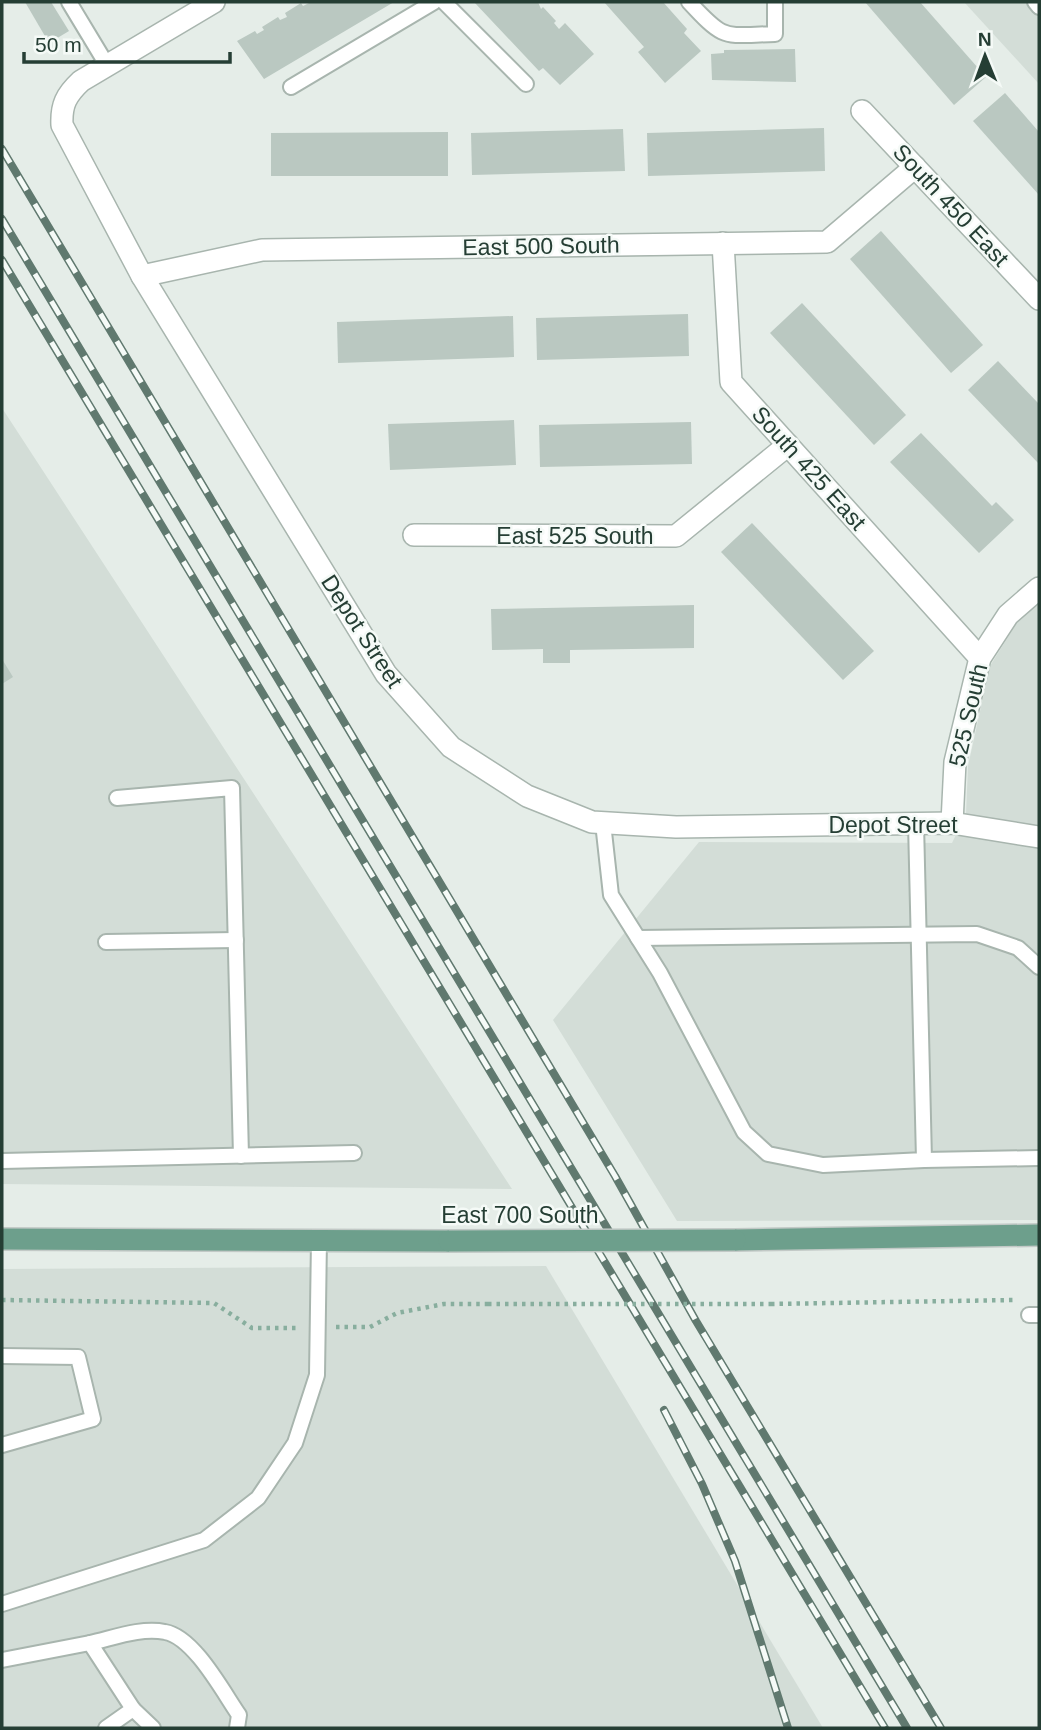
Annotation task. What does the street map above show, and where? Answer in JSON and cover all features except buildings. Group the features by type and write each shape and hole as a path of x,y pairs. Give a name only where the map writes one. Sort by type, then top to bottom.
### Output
{"main road":[{"name":"East 700 South","path":"2,1239 735,1240 1039,1235"}],"street":[{"path":"107,65 214,2"},
{"name":"Depot Street","path":"107,65 81,81 65,98 61,108 62,125 142,275 386,674 451,747 527,796 592,822 677,827 952,822 1039,837"},
{"name":"South 450 East","path":"862,111 1039,299"},
{"name":"East 500 South","path":"142,275 262,250 827,242 915,167"},
{"name":"South 425 East","path":"723,243 731,382 980,658"},
{"name":"East 525 South","path":"414,535 676,536 788,444"},
{"name":"525 South","path":"952,822 955,762 980,658 1008,615 1039,588"}],"lane":[{"path":"69,2 107,65"},
{"path":"291,87 433,2"},
{"path":"443,2 526,84"},
{"path":"690,2 712,27 726,35 775,34 775,2"},
{"path":"1035,2 1039,7"},
{"path":"117,798 232,788 241,1156"},
{"path":"603,823 611,895 638,938 744,1132 768,1154 823,1165 1039,1158"},
{"path":"916,823 924,1160"},
{"path":"638,938 977,934 1018,948 1039,967"},
{"path":"106,942 236,940"},
{"path":"2,1161 354,1153"},
{"path":"2,1604 204,1540 258,1498 295,1443 317,1376 320,1327 319,1240"},
{"path":"2,1356 78,1357 93,1419 2,1445"},
{"path":"2,1660 144,1632 167,1632 199,1654 239,1715 237,1728"},
{"path":"90,1643 134,1709 153,1728"},
{"path":"106,1728 134,1709"}],"path":[{"path":"2,1300 214,1303 252,1328"},
{"path":"370,1327 397,1313 432,1306 1026,1300"}],"shaded area":[{"path":"964,2 1039,2 1039,84"},
{"path":"2,408 227,753 512,1189 2,1184"},
{"path":"1039,603 1039,1220 677,1221 553,1020 699,842 952,843 966,814 968,766 990,666 1016,624"},
{"path":"546,1266 823,1728 2,1728 2,1269"}],"railway":[{"path":"2,149 615,1176 696,1321 941,1728"},
{"path":"2,219 907,1728"},
{"path":"2,260 885,1728"},
{"path":"664,1410 702,1484 735,1561 788,1728"}]}
